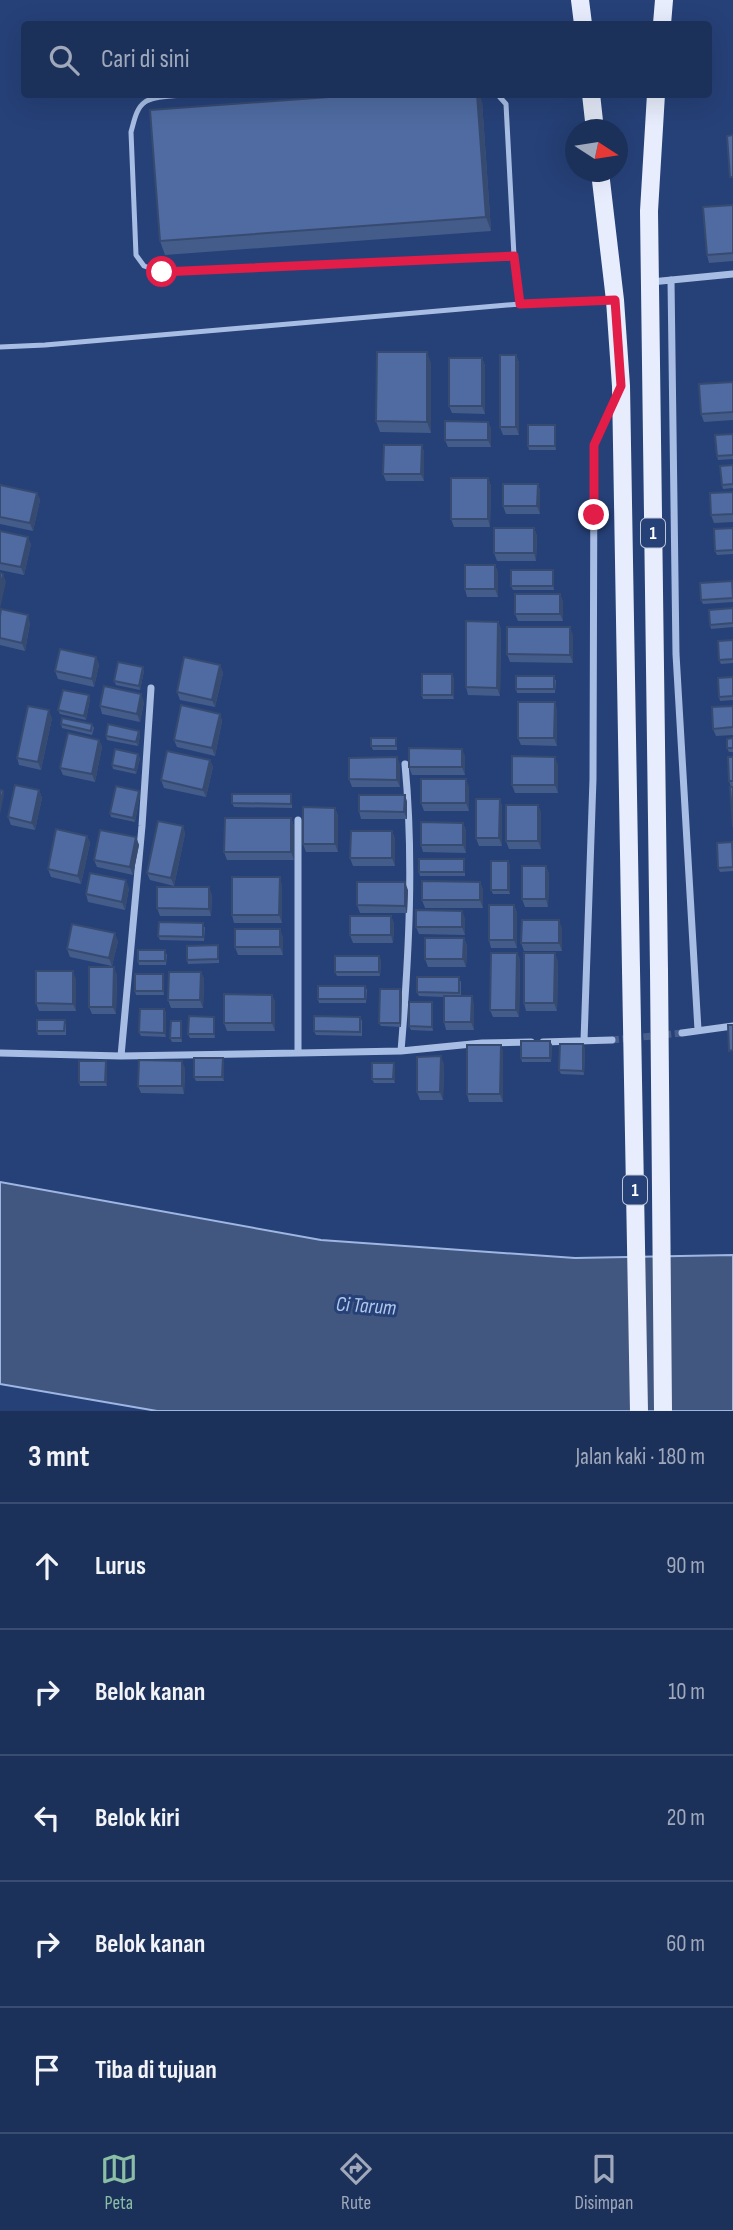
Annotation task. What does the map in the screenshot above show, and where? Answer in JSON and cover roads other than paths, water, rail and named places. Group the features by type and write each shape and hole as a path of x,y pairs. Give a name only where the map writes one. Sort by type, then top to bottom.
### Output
{"main road":[{"path":"580,0 583,21"},
{"path":"662,21 664,0"},
{"path":"591,98 594,119"},
{"name":"1","path":"656,98 649,178 663,1411"},
{"name":"1","path":"601,182 615,300 621,386 639,1411"}],"street":[{"path":"651,282 733,274"},
{"path":"671,280 676,654 698,1030"},
{"path":"584,1041 593,779 594,445 621,386"},
{"path":"121,1056 142,826 151,688"},
{"path":"401,1051 409,922 410,813 405,764"},
{"path":"298,820 298,1053"},
{"path":"682,1033 733,1026"},
{"path":"0,1053 121,1056 401,1051 482,1043 612,1040"}],"lane":[{"path":"154,98 144,102 136,114 131,132 136,255 144,266 162,272 514,256"},
{"path":"500,98 506,104 514,256 520,304"},
{"path":"0,347 520,304 615,300"}],"water":[{"name":"Ci Tarum","path":"0,1182 321,1240 575,1258 733,1255 733,1411 157,1411 0,1384"}],"tunnel":[{"path":"612,1040 682,1033"}]}
